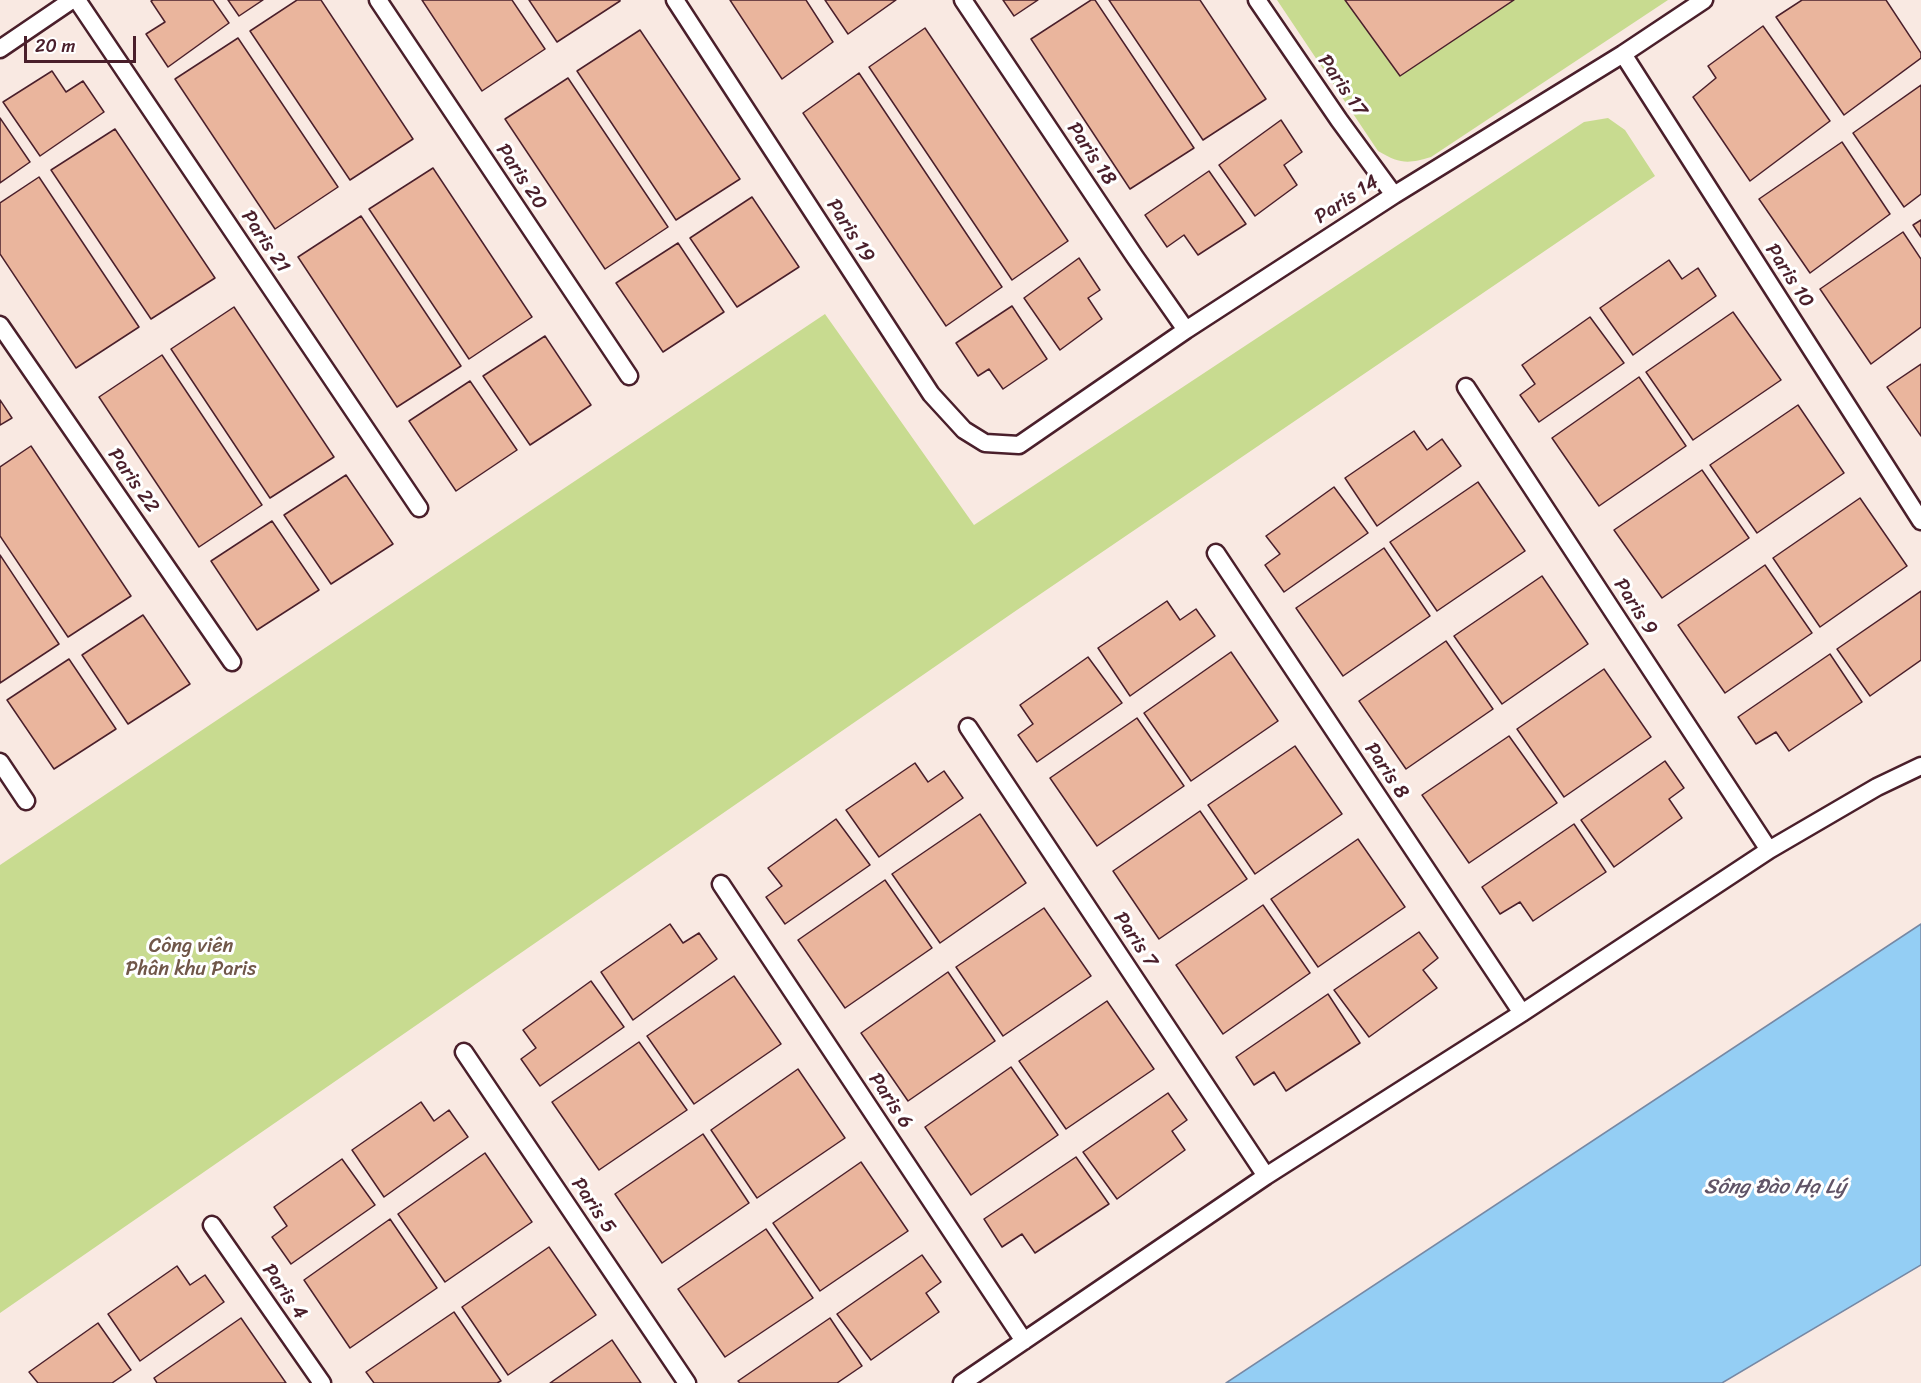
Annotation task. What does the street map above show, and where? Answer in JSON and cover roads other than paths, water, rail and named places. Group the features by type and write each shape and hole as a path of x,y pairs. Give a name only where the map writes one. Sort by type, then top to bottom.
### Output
{"lane":[{"path":"0,49 72,0"},
{"name":"Paris 21","path":"77,0 419,508"},
{"name":"Paris 20","path":"378,0 628,376"},
{"name":"Paris 19","path":"675,0 931,394 964,430 985,444 1019,445"},
{"name":"Paris 18","path":"963,0 1186,330"},
{"name":"Paris 17","path":"1257,0 1339,120 1394,195"},
{"name":"Paris 14","path":"1019,445 1186,330 1394,195 1623,54 1704,0"},
{"name":"Paris 10","path":"1623,54 1921,521"},
{"name":"Paris 22","path":"0,325 232,662"},
{"name":"Paris 9","path":"1466,387 1769,850"},
{"name":"Paris 8","path":"1216,553 1521,1013"},
{"name":"Paris 7","path":"968,727 1266,1176"},
{"path":"0,762 26,801"},
{"path":"962,1383 1266,1176 1521,1013 1769,850 1877,787 1921,766"},
{"name":"Paris 6","path":"721,884 1024,1341"},
{"name":"Paris 5","path":"464,1052 687,1383"},
{"name":"Paris 4","path":"212,1225 322,1383"}],"water":[{"name":"Sông Đào Hạ Lý","path":"1921,924 1921,1265 1722,1383 1226,1383"}],"park label":[{"name":"Công viên Phân khu Paris","path":"191,958"}]}
